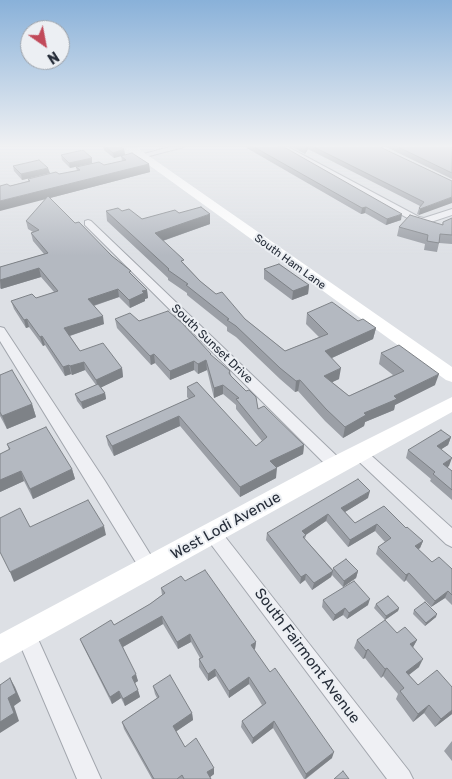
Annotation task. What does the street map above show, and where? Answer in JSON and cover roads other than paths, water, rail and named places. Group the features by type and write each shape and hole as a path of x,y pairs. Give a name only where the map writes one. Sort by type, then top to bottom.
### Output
{"main road":[{"name":"South Ham Lane","path":"181,183 452,376"},
{"name":"West Lodi Avenue","path":"0,649 336,465 452,404"}],"street":[{"path":"350,183 422,221 452,212"},
{"name":"South Sunset Drive","path":"88,223 336,465"},
{"path":"0,331 149,568"},
{"path":"359,453 452,540"},
{"name":"South Fairmont Avenue","path":"213,534 401,779"},
{"path":"26,635 89,779"}]}
